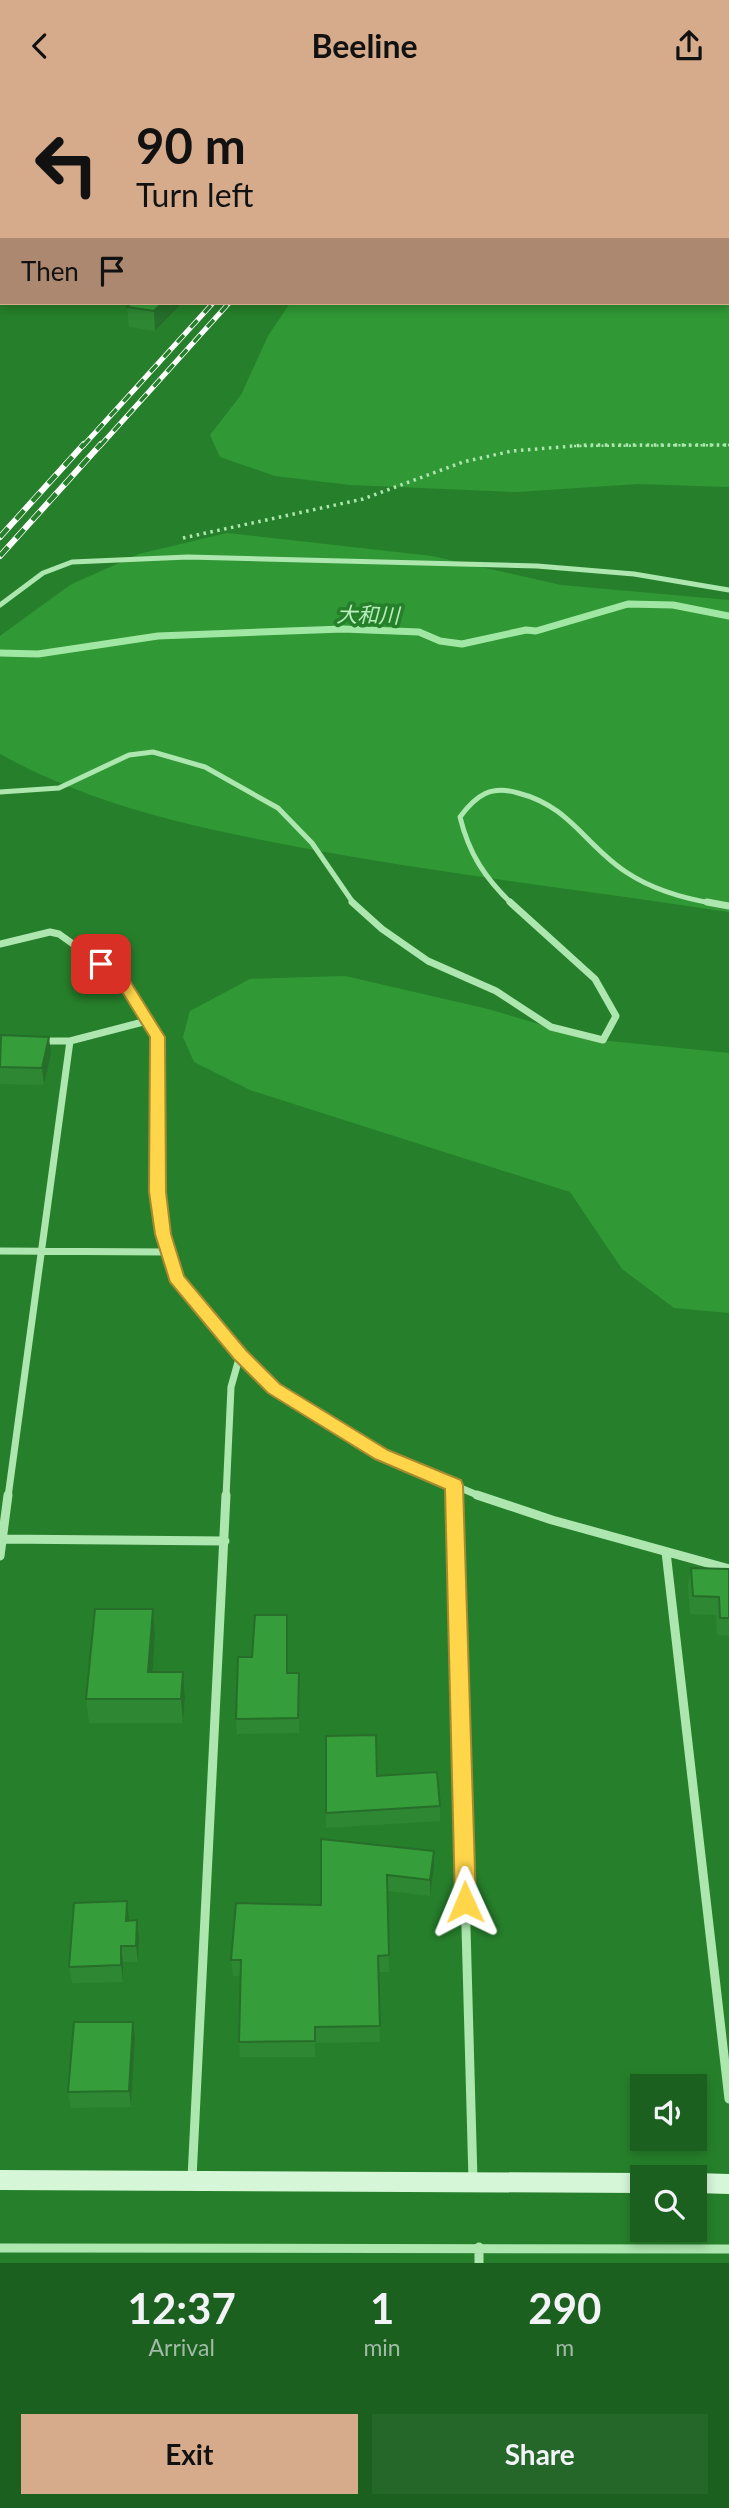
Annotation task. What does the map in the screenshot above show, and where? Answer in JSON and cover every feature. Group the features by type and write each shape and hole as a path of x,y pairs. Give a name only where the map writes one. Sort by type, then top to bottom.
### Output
{"street":[{"path":"0,605 44,571 73,562 154,558 259,556 478,564 611,573 687,581 729,590"},
{"path":"0,792 18,793 59,788 129,755 153,752 205,767 278,808 312,843 349,901 400,942 428,961 496,992 551,1027 603,1040 616,1016 596,979 488,881 463,838 460,817 472,800 495,787 542,799 558,807 625,872 656,889 698,902 729,906"},
{"path":"0,944 50,932 59,934 122,979 158,1037 158,1192 167,1252 176,1278 240,1355 274,1388 315,1416 381,1454 454,1485 536,1517 729,1569"},
{"path":"35,1041 71,1041 147,1021"},
{"path":"0,1556 71,1041"},
{"path":"0,1251 167,1252"},
{"path":"192,2180 231,1387 240,1355"},
{"path":"454,1485 473,2181"},
{"path":"1,1539 225,1541"},
{"path":"666,1552 729,2099"},
{"path":"0,2181 630,2183"},
{"path":"707,2183 729,2184"},
{"path":"479,2247 479,2263"},
{"path":"0,2248 729,2249"}],"path":[{"path":"178,539 363,499 451,466 512,451 586,445 729,445"}],"green space":[{"path":"289,305 729,305 729,487 638,484 516,492 350,485 275,476 220,457 210,435 241,395 268,336"},
{"path":"227,533 432,556 561,585 729,600 729,912 405,865 220,831 108,801 71,788 0,754 0,636 70,585 139,554"},
{"path":"345,976 488,1009 589,1039 729,1053 729,1313 674,1308 622,1269 570,1192 250,1090 194,1062 183,1037 190,1011 250,979"}],"building":[{"path":"129,305 160,305 154,311 127,307"},
{"path":"1,1035 49,1037 42,1068 0,1067"},
{"path":"691,1568 729,1569 729,1618 720,1618 719,1597 693,1596"},
{"path":"95,1609 153,1609 148,1672 183,1672 181,1699 86,1699"},
{"path":"255,1615 287,1615 287,1673 299,1673 298,1718 236,1719 238,1657 252,1657"},
{"path":"376,1735 377,1776 437,1772 440,1806 326,1813 326,1736"},
{"path":"321,1839 434,1851 430,1880 387,1875 389,1955 378,1956 380,2026 315,2027 315,2041 239,2042 241,1960 231,1960 236,1903 321,1905"},
{"path":"127,1901 126,1921 137,1920 136,1946 121,1946 121,1965 69,1967 74,1903"},
{"path":"74,2022 133,2022 129,2091 68,2092"}],"waterway":[{"name":"大和川","path":"0,653 38,654 158,636 343,629 419,632 440,641 462,644 526,630 536,631 628,604 673,605 729,616"}],"railway":[{"path":"83,446 211,305"},
{"path":"100,446 227,305"},
{"path":"0,537 84,444"},
{"path":"0,556 101,444"}],"route":[{"path":"101,964 122,979 158,1037 158,1192 163,1234 176,1278 206,1317 274,1388 315,1416 381,1454 454,1485 465,1902"}]}
